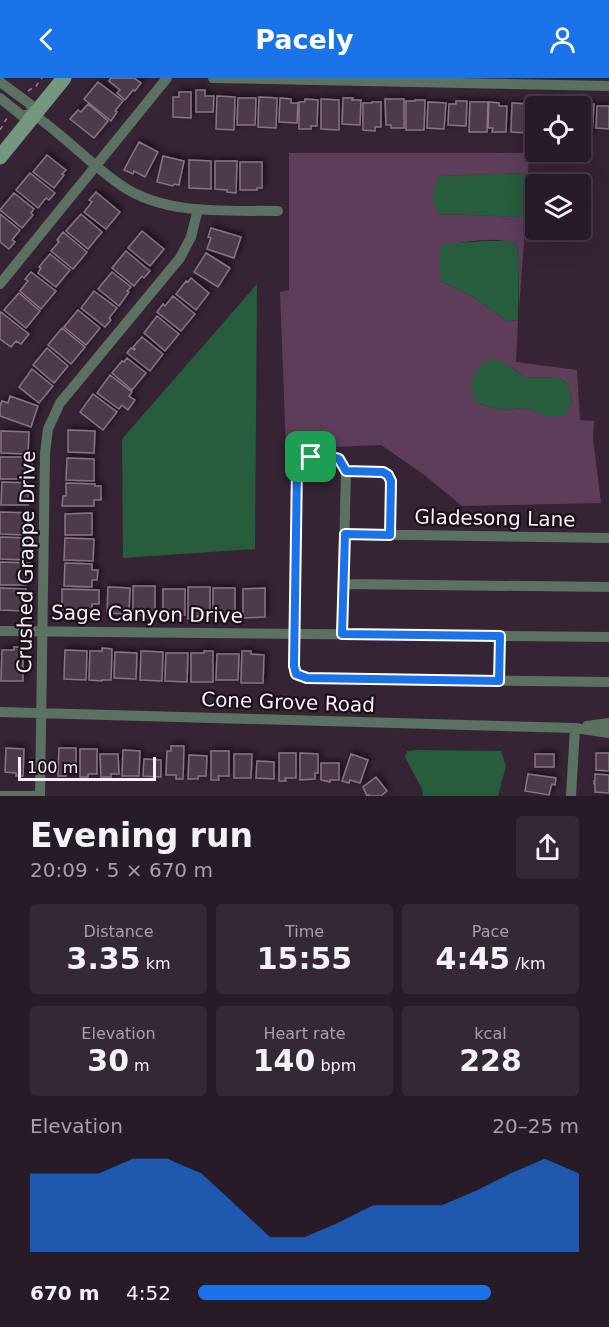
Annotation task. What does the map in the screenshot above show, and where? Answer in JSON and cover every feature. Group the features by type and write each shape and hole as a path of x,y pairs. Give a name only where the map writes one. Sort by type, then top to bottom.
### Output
{"street":[{"path":"0,157 51,78"},
{"path":"0,141 64,78"},
{"path":"0,284 167,78"},
{"path":"213,78 609,86"},
{"path":"0,82 28,111 124,188 163,204 198,209 278,211"},
{"path":"0,98 28,111"},
{"name":"Crushed Grappe Drive","path":"40,796 45,453 48,429 60,403 180,258 191,237 198,209"},
{"path":"342,634 346,471 339,459 305,457 297,463 294,634 296,674 303,677 609,682"},
{"path":"346,471 379,471 388,475 392,484 390,535"},
{"name":"Gladesong Lane","path":"345,534 609,538"},
{"path":"344,584 609,587"},
{"name":"Sage Canyon Drive","path":"0,630 609,637"},
{"path":"499,681 500,636"},
{"name":"Cone Grove Road","path":"0,712 575,728 609,733"},
{"name":"Cone Grove Road","path":"575,728 609,723"},
{"path":"571,796 575,728"},
{"path":"0,796 34,796"}],"shaded area":[{"path":"289,153 525,153 525,162 529,162 528,173 439,176 439,214 525,217 519,308 519,258 517,245 509,242 482,240 445,245 440,281 473,297 507,321 518,320 516,362 577,370 580,420 594,421 593,438 601,503 462,506 423,474 381,445 286,449 280,292 289,290","holes":["515,369 523,377 560,378 569,386 572,403 543,415 526,408 502,410 479,404"]},
{"path":"528,173 525,174 525,217 439,214 433,199 439,176"},
{"path":"508,241 517,245 519,258 518,320 507,321 473,297 440,281 440,249 445,244"},
{"path":"257,284 255,549 123,558 122,439"},
{"path":"494,359 510,366 523,377 560,378 569,386 572,403 564,416 542,415 526,408 502,410 479,404 471,391 473,377 481,364"},
{"path":"407,751 501,751 506,766 498,796 423,796 422,789 405,757"}],"building":[{"path":"111,78 134,78 141,83 125,100 117,93 120,90 109,81"},
{"path":"98,82 123,101 111,121 84,99"},
{"path":"196,90 205,90 205,96 214,96 213,112 196,112"},
{"path":"179,92 191,92 191,118 173,117 173,97 179,97"},
{"path":"217,96 235,97 234,130 216,129"},
{"path":"259,97 277,98 276,128 258,127"},
{"path":"238,98 256,98 255,125 237,125"},
{"path":"280,98 291,99 291,103 298,103 297,123 279,122"},
{"path":"343,98 361,100 360,125 342,124"},
{"path":"305,99 318,100 317,126 311,126 311,129 299,129 299,102 305,102"},
{"path":"321,99 339,100 339,130 321,129"},
{"path":"385,99 404,99 404,128 391,128 391,125 386,125"},
{"path":"425,100 424,130 406,130 406,101"},
{"path":"456,101 467,101 466,126 448,125 449,104 456,104"},
{"path":"381,102 381,127 375,127 375,131 363,130 363,103"},
{"path":"428,102 446,103 444,129 427,128"},
{"path":"470,102 488,102 487,132 469,132"},
{"path":"489,102 507,106 506,132 492,132 493,128 488,128"},
{"path":"512,103 525,104 525,133 511,132"},
{"path":"88,104 108,121 94,138 70,119"},
{"path":"591,104 594,104 591,134"},
{"path":"597,106 609,106 609,129 596,128"},
{"path":"139,142 158,152 145,177 134,171 133,174 124,170"},
{"path":"47,155 66,170 54,188 33,172"},
{"path":"163,156 184,161 179,185 174,184 173,186 157,182"},
{"path":"189,160 211,161 211,189 189,188"},
{"path":"215,161 237,161 236,193 215,189"},
{"path":"240,162 262,162 262,188 240,190"},
{"path":"30,173 55,193 49,200 46,198 38,208 16,190"},
{"path":"96,192 120,212 106,229 84,212 92,202 89,200"},
{"path":"14,193 34,209 31,213 33,215 22,228 0,210"},
{"path":"0,214 20,230 12,240 15,242 9,249 0,242"},
{"path":"81,214 102,232 88,249 66,231"},
{"path":"211,228 241,237 234,258 207,249 211,238 208,237"},
{"path":"142,231 164,249 150,266 128,248"},
{"path":"63,232 87,252 73,269 51,251 59,242 57,240"},
{"path":"126,251 150,271 144,278 142,276 134,286 112,268"},
{"path":"206,253 230,268 218,287 194,272"},
{"path":"50,254 70,270 56,287 38,273 41,268 39,267"},
{"path":"31,272 56,291 41,309 20,291 28,281 25,279"},
{"path":"112,272 131,287 119,306 98,289"},
{"path":"191,278 209,293 196,310 176,294"},
{"path":"94,291 117,308 105,327 81,308"},
{"path":"19,293 40,311 26,328 4,310"},
{"path":"173,296 195,314 181,331 157,312"},
{"path":"78,310 100,328 86,345 64,327"},
{"path":"1,312 29,334 21,344 16,341 11,347 0,339"},
{"path":"157,316 179,334 165,351 144,333"},
{"path":"62,328 85,347 71,364 48,345"},
{"path":"142,337 163,354 150,371 127,353 131,348 135,349 133,347"},
{"path":"47,348 68,366 54,383 33,365"},
{"path":"127,358 146,373 132,390 112,373"},
{"path":"32,369 53,386 39,403 19,387"},
{"path":"110,375 132,392 129,396 135,400 128,410 122,405 119,409 97,393"},
{"path":"93,394 117,412 103,430 80,412"},
{"path":"10,396 38,406 31,427 0,416 2,401 8,403"},
{"path":"68,430 95,431 94,453 68,452"},
{"path":"1,431 29,432 28,454 1,453"},
{"path":"0,457 32,457 29,479 0,479"},
{"path":"67,458 94,459 94,481 66,480"},
{"path":"2,482 28,483 28,505 1,505"},
{"path":"66,483 101,486 101,500 94,500 94,506 62,506 63,496 66,496"},
{"path":"0,512 31,513 27,535 0,534"},
{"path":"92,513 92,535 65,535 65,514"},
{"path":"0,537 27,538 27,560 0,559"},
{"path":"65,538 94,539 93,561 64,560"},
{"path":"0,562 30,563 30,572 26,572 26,585 0,585"},
{"path":"65,563 92,564 92,570 98,570 97,580 92,580 92,587 64,586"},
{"path":"133,586 155,586 155,618 133,615"},
{"path":"108,587 130,588 129,614 107,613"},
{"path":"188,587 210,587 210,616 188,619"},
{"path":"0,588 26,589 25,611 0,610"},
{"path":"213,588 235,588 235,616 213,616"},
{"path":"265,588 265,617 243,618 243,589"},
{"path":"62,589 99,590 99,604 92,604 92,612 62,612"},
{"path":"163,589 185,589 185,615 163,615"},
{"path":"14,647 23,647 23,681 1,681 2,650 14,650"},
{"path":"102,648 112,649 111,680 89,680 90,651 102,651"},
{"path":"65,650 87,651 86,680 64,679"},
{"path":"141,651 163,652 162,681 140,680"},
{"path":"204,651 213,651 213,682 191,682 191,653 204,653"},
{"path":"242,651 264,655 263,683 241,683"},
{"path":"115,652 137,653 136,679 114,678"},
{"path":"166,653 188,653 187,682 165,681"},
{"path":"217,654 239,654 238,680 216,680"},
{"path":"171,746 184,746 183,779 176,779 176,775 166,775 167,751 171,751"},
{"path":"6,748 24,749 23,776 5,772"},
{"path":"59,748 76,748 76,773 67,772 66,776 58,776"},
{"path":"80,749 97,749 97,774 80,777"},
{"path":"123,750 140,751 139,776 122,776"},
{"path":"211,751 229,751 229,776 218,776 219,780 211,780"},
{"path":"279,753 296,753 296,778 285,778 286,781 279,781"},
{"path":"300,753 318,754 318,773 315,773 315,779 300,780"},
{"path":"596,753 609,753 609,771 596,770"},
{"path":"100,754 118,754 119,774 101,777"},
{"path":"234,754 252,754 251,778 234,778"},
{"path":"351,754 368,760 360,783 350,780 349,783 342,781"},
{"path":"535,754 554,754 554,767 535,767"},
{"path":"189,755 207,756 206,776 188,779"},
{"path":"144,759 161,760 161,777 143,776"},
{"path":"257,761 274,762 274,779 256,778"},
{"path":"321,763 339,763 339,780 330,780 330,782 321,780"},
{"path":"528,774 556,778 549,795 525,791"},
{"path":"595,774 609,775 609,793 595,792"},
{"path":"376,777 387,791 381,796 367,796 363,787"}],"route":[{"path":"311,457 339,459 346,471 383,472 391,481 390,535 345,534 342,634 500,636 499,681 307,678 296,674 294,666 297,463 300,459 311,457"}]}
